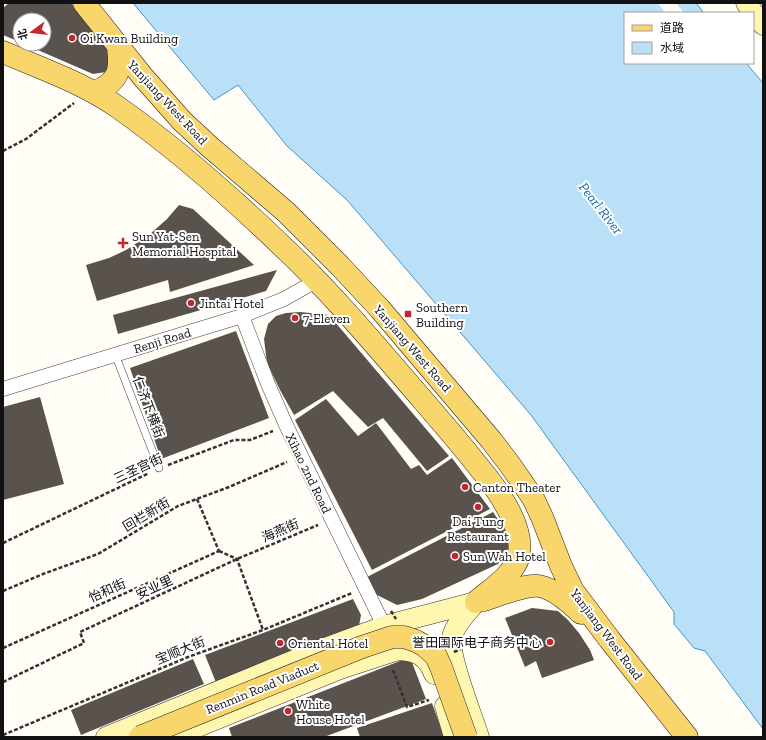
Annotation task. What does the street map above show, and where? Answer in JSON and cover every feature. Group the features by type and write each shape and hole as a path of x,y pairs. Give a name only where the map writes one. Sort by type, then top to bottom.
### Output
{"main road":[{"name":"Yanjiang West Road","path":"84,3 118,47 182,121 286,212 340,266 380,309 491,440 533,498 573,591 687,737"},
{"path":"746,3 753,12"},
{"path":"754,13 763,25"},
{"path":"94,91 107,87 118,73 120,65 118,47"},
{"name":"Yanjiang West Road","path":"3,52 94,91 142,124 198,169 273,237 365,333 473,459 494,486 512,515 519,542 519,555 515,566 508,575 476,602"},
{"path":"106,737 314,652 384,626 528,587 537,586 548,589 567,601 610,640"},
{"path":"454,737 445,680 453,658 451,644 452,636 459,624 476,602"},
{"name":"Renmin Road Viaduct","path":"140,737 362,646 392,637 404,637 416,640 436,656 449,685 466,737"},
{"path":"173,737 340,669 398,650 408,651 420,655 445,680 479,737"}],"street":[{"name":"Renji Road","path":"3,389 242,316 284,299 316,281"},
{"name":"Xihao 2nd Road","path":"242,316 268,384 286,425 384,626"}],"lane":[{"name":"仁济下横街","path":"115,354 160,468"}],"path":[{"path":"3,151 26,139 68,107 94,91"},
{"name":"三圣宫街","path":"3,543 160,468 234,440 250,440 286,425"},
{"name":"回栏新街","path":"3,591 43,574 98,554 178,506 229,487 301,456"},
{"path":"197,499 220,551 237,559 263,630"},
{"name":"海燕街","path":"237,559 332,519"},
{"name":"怡和街","path":"3,648 220,551"},
{"name":"安业里","path":"3,682 84,643 80,632 237,559"},
{"name":"宝顺大街","path":"3,735 188,657 263,630 365,588"}],"water":[{"name":"Pearl River","path":"133,3 696,3 703,12 624,12 624,64 747,64 763,83 763,729 705,651 694,648 674,624 674,612 531,415 347,200 287,146 238,85 214,100"}],"pier":[{"path":"658,3 676,3 683,12 664,12"}],"building":[{"name":"Oi Kwan Building","path":"9,3 71,3 111,51 112,62 106,72 93,74 42,52 52,52 52,12 12,12 12,39 3,35 3,8"},
{"path":"179,205 193,209 254,265 170,292 168,280 97,301 86,265 109,258 126,250 149,235 167,219"},
{"name":"Jintai Hotel","path":"277,270 266,291 118,334 113,315"},
{"path":"300,312 329,315 449,456 427,471 383,418 368,427 333,391 294,415 267,363 264,339 268,324 276,316 286,313"},
{"path":"236,331 269,418 161,459 130,368"},
{"path":"40,397 64,484 3,500 3,407"},
{"path":"326,399 358,436 376,423 411,469 419,465 427,475 452,458 490,509 372,570 295,420"},
{"name":"Sun Wah Hotel","path":"493,512 505,530 508,541 508,549 498,564 422,599 397,605 377,595 367,577"},
{"name":"Oriental Hotel","path":"353,599 361,615 359,626 217,685 205,655"},
{"name":"誉田国际电子商务中心","path":"532,608 558,611 579,633 590,650 594,660 542,678 536,661 525,667 505,618"},
{"path":"410,657 426,699 324,737 232,737 229,728"},
{"path":"193,659 204,684 81,735 71,710"},
{"path":"432,703 444,737 360,737 357,728"}],"place":[{"name":"Oi Kwan Building","path":"72,38"},
{"name":"Sun Yat-Sen Memorial Hospital","path":"123,243"},
{"name":"Jintai Hotel","path":"191,303"},
{"name":"Southern Building","path":"408,314"},
{"name":"7-Eleven","path":"295,318"},
{"name":"Canton Theater","path":"465,487"},
{"name":"Dai Tung Restaurant","path":"478,507"},
{"name":"Sun Wah Hotel","path":"455,556"},
{"name":"誉田国际电子商务中心","path":"550,642"},
{"name":"Oriental Hotel","path":"280,643"},
{"name":"White House Hotel","path":"288,711"}]}
